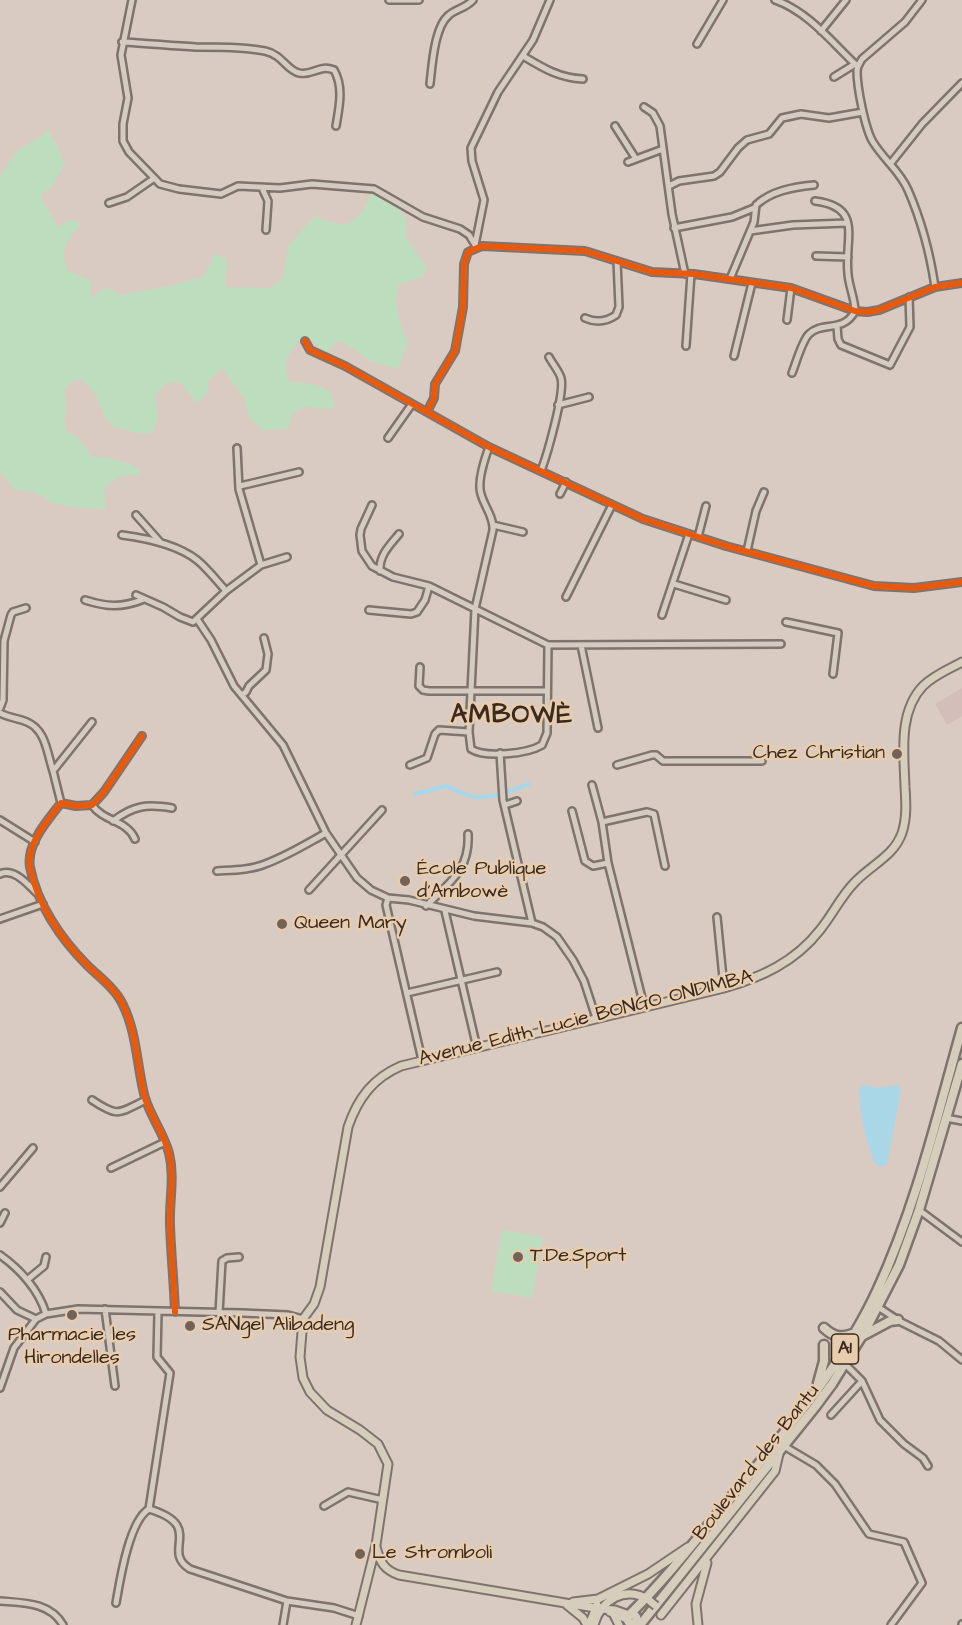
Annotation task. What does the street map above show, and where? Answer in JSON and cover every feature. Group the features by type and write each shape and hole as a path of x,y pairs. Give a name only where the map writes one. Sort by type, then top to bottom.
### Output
{"highway":[{"name":"Boulevard des Bantu","path":"632,1622 782,1449 845,1364 908,1216 930,1146 962,1028"},
{"name":"Boulevard des Bantu","path":"632,1622 649,1613 651,1602 660,1585 699,1545 878,1307 903,1254 919,1210 962,1065"},
{"path":"824,1328 838,1337 846,1337 898,1320"},
{"path":"817,1389 824,1361 824,1346"},
{"path":"632,1622 699,1545"}],"main road":[{"name":"Avenue Edith Lucie BONGO ONDIMBA","path":"303,1319 314,1304 320,1287 348,1127 364,1093 384,1074 401,1066 724,988 764,974 788,961 820,931 849,889 897,844 905,820 904,740 909,709 916,695 927,682 962,662"},
{"path":"303,1319 300,1357 303,1378 310,1392 327,1410 366,1434 382,1450 388,1464 376,1545 356,1625"},
{"path":"661,1615 775,1471 782,1449"},
{"path":"376,1545 380,1562 386,1569 403,1576 600,1609 614,1612 632,1622"},
{"path":"566,1604 598,1599 699,1545"},
{"path":"698,1625 696,1604 701,1578 710,1556"},
{"path":"370,1573 386,1569"},
{"path":"614,1612 635,1605 660,1585"},
{"path":"566,1604 588,1625 600,1609 614,1597 637,1594 651,1602 661,1615 664,1625"},
{"path":"594,1625 603,1596"},
{"path":"614,1612 619,1625"}],"street":[{"path":"132,0 121,55 128,98 123,124 123,141 129,153 153,179 168,188 220,194 238,186 262,188 312,184 374,189 423,217 460,229 470,235 476,247"},
{"path":"130,10 136,0"},
{"path":"389,0 418,0"},
{"path":"430,84 436,43 445,20 450,14 467,6 473,0"},
{"path":"476,247 484,200 472,161 471,148 498,92 532,40 550,0"},
{"path":"697,44 723,0"},
{"path":"775,0 790,6 857,65 863,112 870,137 903,178 920,219 935,287"},
{"path":"821,31 846,0"},
{"path":"834,77 857,65 862,58 905,22 922,0"},
{"path":"122,42 197,47 240,47 264,51 279,56 294,71 301,74 327,67 334,70 340,84 336,126"},
{"path":"523,56 555,75 584,79"},
{"path":"891,163 922,124 962,83"},
{"path":"644,106 653,113 660,126 674,228 688,274 686,346"},
{"path":"669,186 679,181 714,176 747,140 769,134 782,118 801,114 829,118 863,112"},
{"path":"615,126 636,159"},
{"path":"628,162 663,149"},
{"path":"109,203 127,197 153,179"},
{"path":"674,228 732,217 754,208 771,195 797,187 814,185"},
{"path":"262,188 268,201 266,230"},
{"path":"792,373 807,335 816,330 837,326 850,318 855,311 848,276 847,223 841,208 815,201"},
{"path":"730,279 754,222 754,208"},
{"path":"750,231 793,225 847,223"},
{"path":"427,412 434,398 435,384 454,351 463,307 464,264 468,252 476,247 585,251 652,272 688,274 791,288 855,311 879,310 935,287 961,283 962,274"},
{"path":"816,256 848,258"},
{"path":"585,318 593,322 603,321 616,315 619,307 617,261"},
{"path":"734,356 752,283"},
{"path":"787,321 791,288"},
{"path":"837,326 841,345 890,365 910,327 909,297"},
{"path":"305,341 310,350 345,366 489,447 643,519 698,537 874,586 914,588 962,582"},
{"path":"541,471 561,396 561,378 549,357"},
{"path":"558,405 589,397"},
{"path":"388,438 412,404"},
{"path":"489,447 484,461 480,489 493,525 475,609 469,732 471,749 476,752 500,753 530,751 542,745 548,733 548,645"},
{"path":"237,448 245,515 261,565"},
{"path":"240,486 299,472"},
{"path":"560,494 566,482"},
{"path":"747,551 756,511 764,492"},
{"path":"372,505 360,535 362,551 372,566 380,571 429,586 548,645 782,644"},
{"path":"567,597 612,505"},
{"path":"698,537 706,506"},
{"path":"136,515 162,543"},
{"path":"493,525 523,532"},
{"path":"380,571 385,550 399,534"},
{"path":"662,615 689,534"},
{"path":"122,535 162,543 195,558 226,591"},
{"path":"136,595 193,622 226,591 261,565 287,557"},
{"path":"674,584 726,600"},
{"path":"369,610 404,614 417,612 425,600 429,586"},
{"path":"85,600 107,607 117,607 129,605 144,598"},
{"path":"0,708 3,700 4,641 11,615 13,612 26,608"},
{"path":"197,620 211,640 227,674 283,745 326,833 340,857 364,885 388,898 409,900 426,906 501,921 532,923 550,931 568,952 584,981 596,1018"},
{"path":"786,622 838,633 833,674"},
{"path":"242,695 266,670 267,654 264,638"},
{"path":"581,645 598,728"},
{"path":"420,667 419,686 423,690 547,691"},
{"path":"0,713 9,718 25,721 39,729 61,803 35,842 29,858 30,869 43,904 68,943 122,1002 130,1024 146,1100 169,1152 172,1174 170,1227 175,1312"},
{"path":"53,771 92,722"},
{"path":"410,765 427,758 435,734 439,730 469,732"},
{"path":"61,803 76,806 92,805 104,792 142,736"},
{"path":"500,753 505,805 532,923"},
{"path":"617,765 652,755 656,755 663,761 762,761"},
{"path":"592,785 602,822 608,863 644,1006"},
{"path":"505,805 518,801"},
{"path":"92,805 97,812 125,825 135,839"},
{"path":"113,821 133,808 142,806 172,808"},
{"path":"309,890 382,810"},
{"path":"572,811 585,861 593,866 608,863"},
{"path":"602,822 647,813 654,814 665,866"},
{"path":"0,820 35,842"},
{"path":"217,872 243,870 264,865 299,849 326,833"},
{"path":"426,906 459,873 469,847 468,834"},
{"path":"0,874 10,872 16,875 39,895"},
{"path":"388,898 386,905 422,1060"},
{"path":"0,919 43,904"},
{"path":"446,910 477,1048"},
{"path":"717,917 724,988"},
{"path":"407,993 497,972"},
{"path":"92,1100 110,1112 117,1113 146,1100"},
{"path":"946,1118 962,1121"},
{"path":"111,1168 165,1142"},
{"path":"0,1187 33,1148"},
{"path":"919,1210 962,1242"},
{"path":"0,1223 5,1213"},
{"path":"0,1255 19,1270 27,1280 39,1297 46,1314"},
{"path":"27,1280 44,1266 46,1257"},
{"path":"219,1312 222,1262 227,1258 238,1257"},
{"path":"0,1292 17,1310 36,1319"},
{"path":"878,1307 939,1341 962,1360"},
{"path":"0,1388 14,1348 36,1319 46,1314 78,1309 105,1309 288,1315 303,1319"},
{"path":"105,1309 115,1386"},
{"path":"116,1603 126,1553 142,1517 149,1509 164,1407 171,1377 169,1371 157,1357 158,1311"},
{"path":"845,1364 862,1382 880,1420 904,1444 923,1458 928,1466"},
{"path":"831,1416 862,1382"},
{"path":"782,1449 816,1465 835,1484 869,1534 897,1539 906,1545 922,1583 891,1625"},
{"path":"324,1506 348,1492 383,1500"},
{"path":"149,1509 165,1515 180,1529 182,1536 178,1552 182,1564 207,1576 287,1601 334,1608 358,1616"},
{"path":"0,1601 42,1607 56,1615 63,1625"},
{"path":"283,1625 287,1601"}],"shaded area":[{"path":"962,688 962,716 947,725 935,704"}],"green space":[{"path":"49,131 64,165 52,186 40,196 58,227 68,221 77,220 80,225 65,246 64,257 68,271 91,281 90,297 107,288 122,295 204,277 214,254 227,259 225,287 270,288 283,278 289,245 315,216 337,223 352,222 362,211 373,191 394,203 403,213 406,227 405,237 427,268 423,277 399,284 397,306 408,342 398,369 370,361 338,340 326,353 311,339 303,343 297,341 285,363 289,382 313,384 330,391 335,408 322,409 306,406 292,414 288,429 263,430 249,417 244,398 222,368 208,381 208,392 197,403 180,382 166,383 155,396 157,419 151,433 138,433 113,427 105,417 94,391 82,379 73,381 63,391 66,402 65,427 67,432 77,437 92,457 119,460 142,472 120,476 104,489 106,509 79,508 53,503 36,493 14,489 0,472 0,177 16,152"},
{"path":"502,1230 543,1237 532,1298 491,1291"}],"water":[{"path":"863,1085 879,1088 897,1085 901,1089 888,1160 886,1165 880,1167 875,1164 860,1108 859,1089"}],"waterway":[{"path":"415,794 446,786 469,796 483,797 529,784"}],"cycle path":[{"path":"427,412 434,398 435,384 455,351 463,307 464,264 468,252 482,246 585,251 652,272 694,274 791,288 855,311 867,312 879,310 935,287 962,283"},
{"path":"305,341 310,350 345,366 489,447 643,519 726,546 874,586 914,588 962,582"},
{"path":"142,736 104,792 92,805 76,806 61,803 35,841 31,850 30,867 38,894 51,920 77,955 116,994 128,1016 145,1098 167,1146 171,1162 170,1225 175,1312"}],"place":[{"name":"Chez Christian","path":"897,754"},
{"name":"École Publique d’Ambowè","path":"405,881"},
{"name":"Queen Mary","path":"282,924"},
{"name":"T.De.Sport","path":"518,1257"},
{"name":"Pharmacie les Hirondelles","path":"72,1315"},
{"name":"SANgel Alibadeng","path":"190,1326"},
{"name":"Le Stromboli","path":"360,1554"}],"district":[{"name":"AMBOWÈ","path":"512,717"}]}
